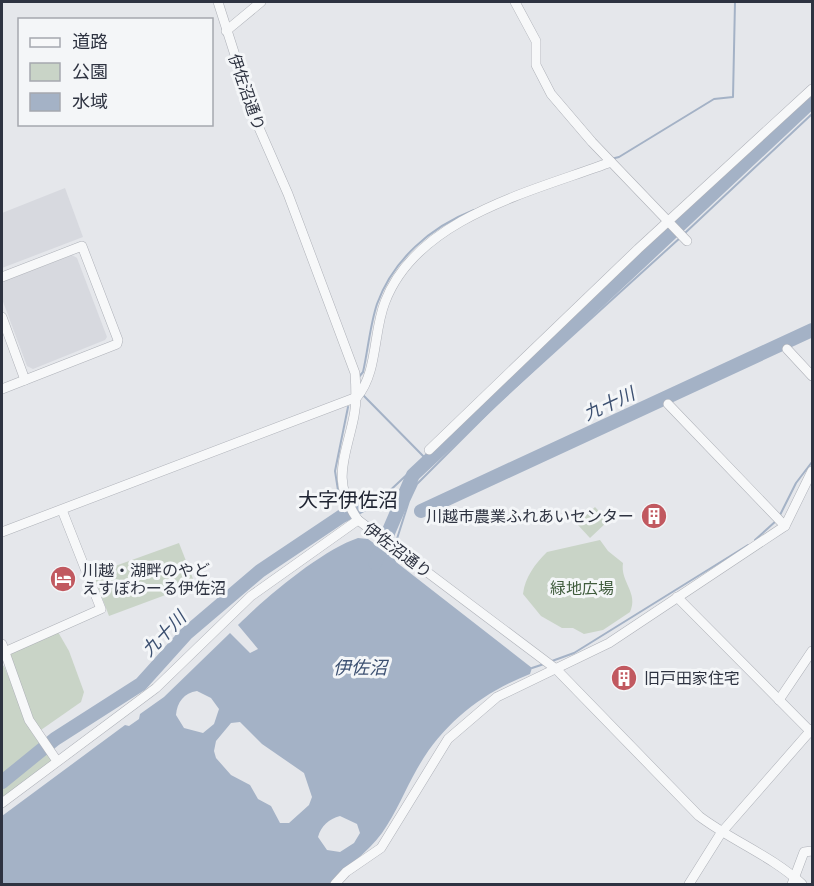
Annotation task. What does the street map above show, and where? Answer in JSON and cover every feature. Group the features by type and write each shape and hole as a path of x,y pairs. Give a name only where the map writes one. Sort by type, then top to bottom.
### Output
{"street":[{"name":"伊佐沼通り","path":"218,2 256,122 288,194 355,373 357,397 342,459 341,476 347,504 356,518 556,669 679,798 721,833 772,861 796,882"},
{"path":"226,31 261,2"},
{"path":"515,2 536,41 536,64 552,94 611,162 687,241"},
{"path":"429,450 638,249 813,89"},
{"path":"2,532 357,397 367,385 384,303 400,274 415,254 460,220 611,162"},
{"path":"2,277 81,246 118,340 117,344 2,389"},
{"path":"2,316 25,380"},
{"path":"787,349 813,376"},
{"path":"668,404 784,526"},
{"path":"335,885 346,872 381,848 397,826 447,739 459,727 497,697 609,644 784,526 811,478"},
{"path":"57,761 29,720 2,650 101,609 62,510"},
{"path":"2,803 156,688 251,596 356,518"},
{"path":"677,597 812,731 721,833 689,885"},
{"path":"779,700 813,651"},
{"path":"796,882 804,852 813,851"}],"shaded area":[{"path":"65,188 83,237 2,268 2,213"},
{"path":"72,255 77,258 107,337 105,340 33,369 27,366 2,299 2,282"}],"green space":[{"path":"595,507 608,521 590,538 577,524"},
{"name":"緑地広場","path":"600,540 608,551 623,563 624,576 632,599 630,612 603,630 584,634 573,628 562,628 541,616 523,594 528,576 535,566 547,552"},
{"path":"179,543 195,584 109,616 93,574"},
{"path":"58,632 69,651 84,692 81,702 38,732 8,657 11,651"},
{"path":"2,665 32,733 52,761 2,798"}],"water":[{"name":"伊佐沼","path":"358,538 368,539 532,668 530,674 496,690 465,711 439,737 427,752 382,833 357,860 329,884 2,884 2,816 125,725 129,726 139,719 140,714 164,697 230,633 250,653 258,649 238,625 312,563","holes":["197,691 211,698 219,709 214,724 203,733 184,728 176,715 182,699","240,722 262,744 304,773 312,797 309,805 289,823 280,823 271,806 258,799 250,785 231,775 216,758 214,751 216,741 231,723","340,816 357,824 360,833 354,843 340,852 327,850 318,837 323,826"]}],"waterway":[{"path":"611,159 619,157 714,99 733,97 735,2"},
{"path":"674,224 812,95"},
{"path":"375,563 413,475 812,101"},
{"path":"685,233 812,114"},
{"path":"358,378 363,372 377,304 393,273 403,259 428,236 474,210"},
{"path":"562,328 670,228"},
{"path":"395,545 417,484 499,402 681,237"},
{"name":"九十川","path":"421,511 812,330"},
{"path":"363,395 428,461"},
{"path":"342,516 335,471 348,407"},
{"path":"364,504 383,497 429,454"},
{"path":"780,515 796,483 812,462"},
{"name":"九十川","path":"2,782 55,739 141,684 186,634 260,571 342,516 364,504 386,502"},
{"path":"755,540 777,520"},
{"path":"552,661 574,653 748,545"},
{"path":"532,668 544,664"}],"place":[{"name":"川越市農業ふれあいセンター","path":"654,516"},
{"name":"川越・湖畔のやど えすぽわーる伊佐沼","path":"63,579"},
{"name":"旧戸田家住宅","path":"624,678"}],"district":[{"name":"大字伊佐沼","path":"348,500"}]}
